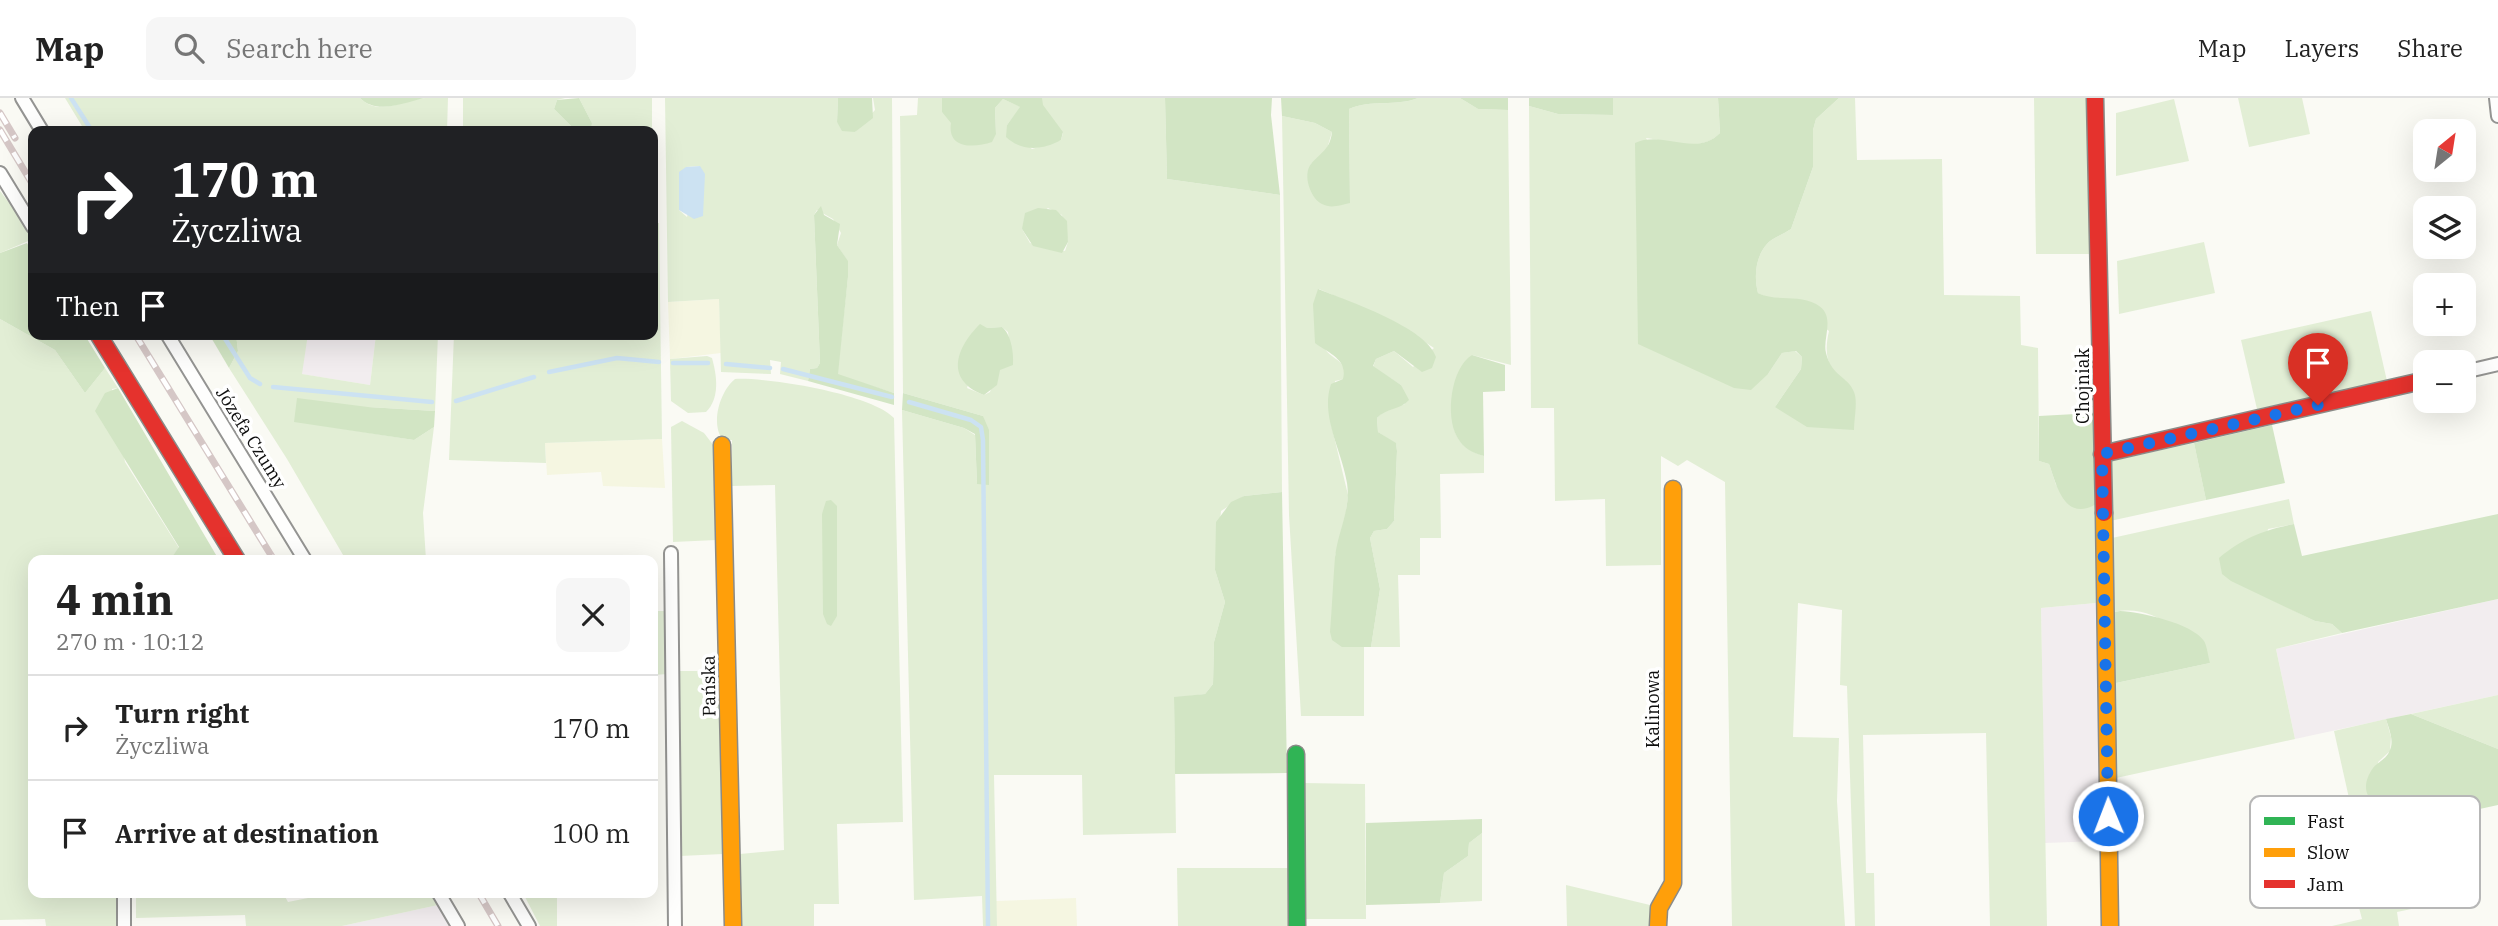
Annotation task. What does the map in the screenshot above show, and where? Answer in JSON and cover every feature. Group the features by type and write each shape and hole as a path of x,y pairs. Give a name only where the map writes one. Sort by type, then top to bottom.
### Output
{"street":[{"path":"22,98 39,126"},
{"name":"Chojniak","path":"2095,98 2109,926"},
{"path":"2496,98 2498,116"},
{"path":"0,173 28,219"},
{"path":"102,340 234,555"},
{"name":"Józefa Czumy","path":"171,340 302,555"},
{"path":"2476,369 2498,364"},
{"path":"2102,454 2413,383"},
{"name":"Pańska","path":"722,446 733,926"},
{"name":"Kalinowa","path":"1658,926 1659,908 1673,883 1673,489"},
{"path":"671,554 676,926"},
{"path":"1296,754 1297,926"},
{"path":"124,898 124,926"},
{"path":"442,898 458,926"},
{"path":"513,898 530,926"}],"shaded area":[{"path":"307,340 375,340 370,385 301,374"},
{"path":"2498,599 2498,695 2295,739 2276,649"},
{"path":"2096,603 2101,841 2045,843 2041,608"},
{"path":"438,905 451,926 342,926"}],"green space":[{"path":"65,98 360,98 367,104 383,107 416,99 448,98 447,126 82,126"},
{"path":"360,98 424,98 382,107 374,106"},
{"path":"463,98 565,98 557,100 554,109 571,126 463,126"},
{"path":"579,98 652,98 652,126 592,126"},
{"path":"579,98 592,126 571,126 554,109 557,100"},
{"path":"665,98 838,98 837,122 855,132 875,110 873,98 892,98 894,393 837,375 848,262 837,245 841,233 833,219 817,210 814,215 820,363 817,368 810,369 808,381 780,374 781,362 770,360 771,374 721,372 719,299 668,302","holes":["700,166 687,217 679,210 686,167"]},
{"path":"838,98 872,98 873,118 855,132 842,131 837,122"},
{"path":"918,98 942,98 942,112 996,134 995,108 1003,99 1021,107 1007,125 1032,149 1061,140 1063,133 1042,105 1042,98 1165,98 1167,179 1280,195 1282,492 1244,496 1221,511 1215,570 1225,602 1214,642 1213,684 1205,694 1174,698 1176,833 1083,835 1082,775 994,775 997,926 983,926 982,896 914,900 902,410 964,428 975,435 977,484 989,484 983,416 903,393 900,116 917,115","holes":["1048,208 1062,215 1068,242 1065,251 1030,243 1022,229","1002,327 1008,332 1009,340 990,392 984,395 967,388 987,328"]},
{"path":"942,98 1042,98 1043,105 1063,132 1061,140 1033,148 1012,142 1006,137 1007,125 1020,107 1003,99 995,108 996,134 992,142 970,145 957,142 951,132 951,123 942,112"},
{"path":"1165,98 1272,98 1271,115 1280,195 1167,179"},
{"path":"1281,98 1418,98 1366,104 1349,109 1350,203 1332,206 1322,204 1314,197 1307,174 1311,164 1327,147 1332,132 1315,123 1282,116"},
{"path":"1418,98 1460,98 1478,109 1508,110 1511,365 1472,355 1457,398 1454,426 1458,438 1468,449 1484,456 1484,473 1440,474 1441,538 1420,538 1420,575 1398,575 1400,647 1371,647 1380,589 1370,538 1374,531 1387,529 1394,521 1397,451 1396,444 1378,432 1377,418 1384,411 1405,404 1401,385 1373,367 1376,359 1394,351 1413,367 1434,348 1393,321 1319,289 1314,312 1318,334 1325,349 1342,364 1345,373 1344,379 1335,381 1331,424 1348,495 1345,521 1335,556 1342,647 1364,647 1364,716 1301,716 1289,515 1282,116 1315,123 1332,132 1326,152 1311,164 1350,202 1349,109 1366,104"},
{"path":"1460,98 1508,98 1508,110 1478,109"},
{"path":"1529,98 1613,98 1613,115 1558,114 1529,106"},
{"path":"1613,98 1718,98 1720,133 1712,139 1704,143 1685,144 1646,138 1768,374 1782,353 1795,351 1802,357 1801,369 1775,407 1846,381 1834,372 1828,360 1829,331 1782,298 1768,298 1758,293 1756,281 1756,268 1763,249 1791,229 1813,167 1813,130 1816,119 1839,98 1855,98 1857,160 1942,159 1944,295 2020,296 2021,345 2038,348 2039,461 2049,464 2056,485 2089,507 2095,505 2096,603 2041,608 2047,926 1990,926 1986,733 1863,735 1866,873 1874,873 1875,926 1855,926 1847,686 1840,685 1842,610 1798,603 1793,737 1839,738 1837,801 1845,926 1732,926 1725,482 1687,460 1678,466 1661,456 1661,565 1606,566 1605,499 1555,501 1554,408 1531,408 1529,106 1558,114 1613,115"},
{"path":"1718,98 1839,98 1816,119 1813,130 1813,167 1791,229 1763,249 1756,268 1756,281 1758,293 1809,301 1826,314 1826,353 1832,367 1848,383 1855,396 1854,430 1807,427 1775,407 1801,369 1802,357 1796,351 1782,353 1768,374 1751,390 1734,388 1638,344 1635,143 1657,139 1690,144 1711,140 1720,133"},
{"path":"2034,98 2089,98 2092,254 2036,254"},
{"path":"2238,98 2302,98 2310,134 2249,147"},
{"path":"2174,99 2189,161 2116,176 2116,113"},
{"path":"0,191 28,227 28,241 0,253"},
{"path":"821,206 824,215 840,224 837,245 848,261 838,374 894,393 894,405 808,381 810,369 817,368 820,363 814,215"},
{"path":"1038,208 1056,210 1067,221 1068,242 1062,253 1033,246 1022,229 1025,213"},
{"path":"659,223 662,439 545,443 546,463 449,460 454,340 658,340"},
{"path":"2204,242 2215,293 2119,314 2117,261"},
{"path":"28,245 28,335 0,319 0,253"},
{"path":"1318,289 1403,326 1430,346 1436,357 1432,368 1422,372 1394,351 1376,359 1373,366 1401,385 1409,400 1377,418 1378,432 1396,443 1397,451 1394,521 1387,529 1374,531 1370,538 1380,589 1371,647 1342,647 1332,640 1330,632 1335,557 1348,493 1330,421 1328,396 1331,384 1343,379 1344,372 1336,357 1315,343 1313,304"},
{"path":"719,299 721,353 670,359 668,302"},
{"path":"2371,311 2387,381 2257,409 2241,340"},
{"path":"0,319 28,335 28,340 37,340 55,350 85,393 105,368 118,388 112,389 125,462 179,548 174,555 28,555 28,898 116,898 117,926 46,926 45,919 0,920"},
{"path":"980,324 987,328 1002,327 1010,339 1013,355 1013,365 1000,370 997,385 984,395 963,381 958,363 965,344"},
{"path":"37,340 88,340 105,368 85,393 55,350"},
{"path":"213,340 237,340 238,351 229,368"},
{"path":"237,340 307,340 302,374 370,385 375,340 438,340 435,411 368,407 294,421 414,440 434,427 423,513 426,555 343,555 287,459 229,368 238,351"},
{"path":"1472,355 1505,365 1505,391 1483,392 1484,456 1472,452 1462,444 1453,428 1451,417 1455,381 1459,370"},
{"path":"707,356 712,358 715,372 714,400 706,412 688,413 671,401 670,359"},
{"path":"735,379 771,381 819,389 865,402 894,418 903,822 837,824 839,904 814,904 814,926 741,926 740,854 784,850 775,485 732,486 732,440 723,440 719,433 717,417 721,399"},
{"path":"118,388 216,555 173,555 179,547 95,411 105,393"},
{"path":"903,393 983,416 989,430 989,485 977,484 975,434 964,428 902,410"},
{"path":"297,398 368,407 435,411 434,427 414,440 294,422"},
{"path":"2094,413 2095,505 2084,509 2076,508 2063,499 2049,464 2039,461 2039,416"},
{"path":"682,421 704,433 714,446 716,540 673,542 671,427"},
{"path":"2272,425 2285,483 2206,500 2194,443"},
{"path":"662,439 665,488 603,486 601,472 547,475 545,443"},
{"path":"2194,443 2206,500 2110,521 2107,462"},
{"path":"1282,492 1287,773 1175,774 1174,697 1205,694 1213,684 1214,642 1225,602 1215,570 1216,522 1231,502 1244,496"},
{"path":"2289,499 2294,524 2268,529 2256,592 2315,621 2332,624 2342,633 2276,649 2295,739 2116,778 2116,683 2210,663 2190,642 2156,617 2129,610 2114,612 2112,538"},
{"path":"831,500 837,506 837,616 831,626 827,624 823,614 822,514 826,501"},
{"path":"2498,514 2498,599 2342,633 2332,624 2315,621 2231,581 2222,574 2219,558 2254,536 2294,524 2302,556"},
{"path":"658,611 668,611 668,674 658,675"},
{"path":"2114,612 2152,616 2189,629 2204,641 2210,663 2116,683"},
{"path":"676,671 719,671 723,854 680,856"},
{"path":"2498,695 2498,749 2411,714"},
{"path":"2411,714 2498,749 2498,805 2480,809 2480,796 2369,796 2366,785 2368,777 2391,748 2386,719"},
{"path":"2386,719 2391,737 2390,751 2378,762 2388,796 2349,796 2334,731"},
{"path":"1303,783 1365,784 1366,919 1305,919"},
{"path":"1482,819 1482,833 1469,843 1468,856 1444,873 1440,903 1366,905 1366,823"},
{"path":"1482,833 1482,901 1440,903 1444,873 1468,856 1469,843"},
{"path":"1177,868 1290,868 1290,926 1178,926"},
{"path":"1566,885 1650,905 1650,926 1567,926"},
{"path":"136,898 286,898 288,902 308,898 434,898 438,905 342,926 246,926 245,915 136,918"},
{"path":"526,898 557,898 557,926 540,926"},
{"path":"1076,898 1077,926 997,926 996,901"},
{"path":"2359,908 2416,908 2397,912 2399,926 2332,926 2362,919"}],"water":[{"path":"700,166 705,174 703,216 694,219 679,210 679,172 686,167"}],"waterway":[{"path":"71,98 89,126"},
{"path":"226,340 250,378 260,384"},
{"path":"549,372 617,358 659,362"},
{"path":"673,363 708,363"},
{"path":"726,364 770,368"},
{"path":"783,369 892,397"},
{"path":"456,401 534,377"},
{"path":"273,387 432,402"},
{"path":"909,402 971,420 981,427 983,440 988,926"}],"railway":[{"path":"0,113 15,138"},
{"path":"0,130 28,177"},
{"path":"139,340 271,555"},
{"path":"482,898 498,926"}],"traffic: fast":[{"path":"1296,754 1297,926"}],"traffic: slow":[{"path":"722,445 733,926"},
{"path":"1658,926 1659,908 1673,883 1673,489"},
{"path":"2104,513 2110,926"}],"traffic: jam":[{"path":"2095,98 2104,513"},
{"path":"102,340 234,555"},
{"path":"2102,454 2413,383"}],"route":[{"path":"2108,816 2102,454 2318,405"}]}
